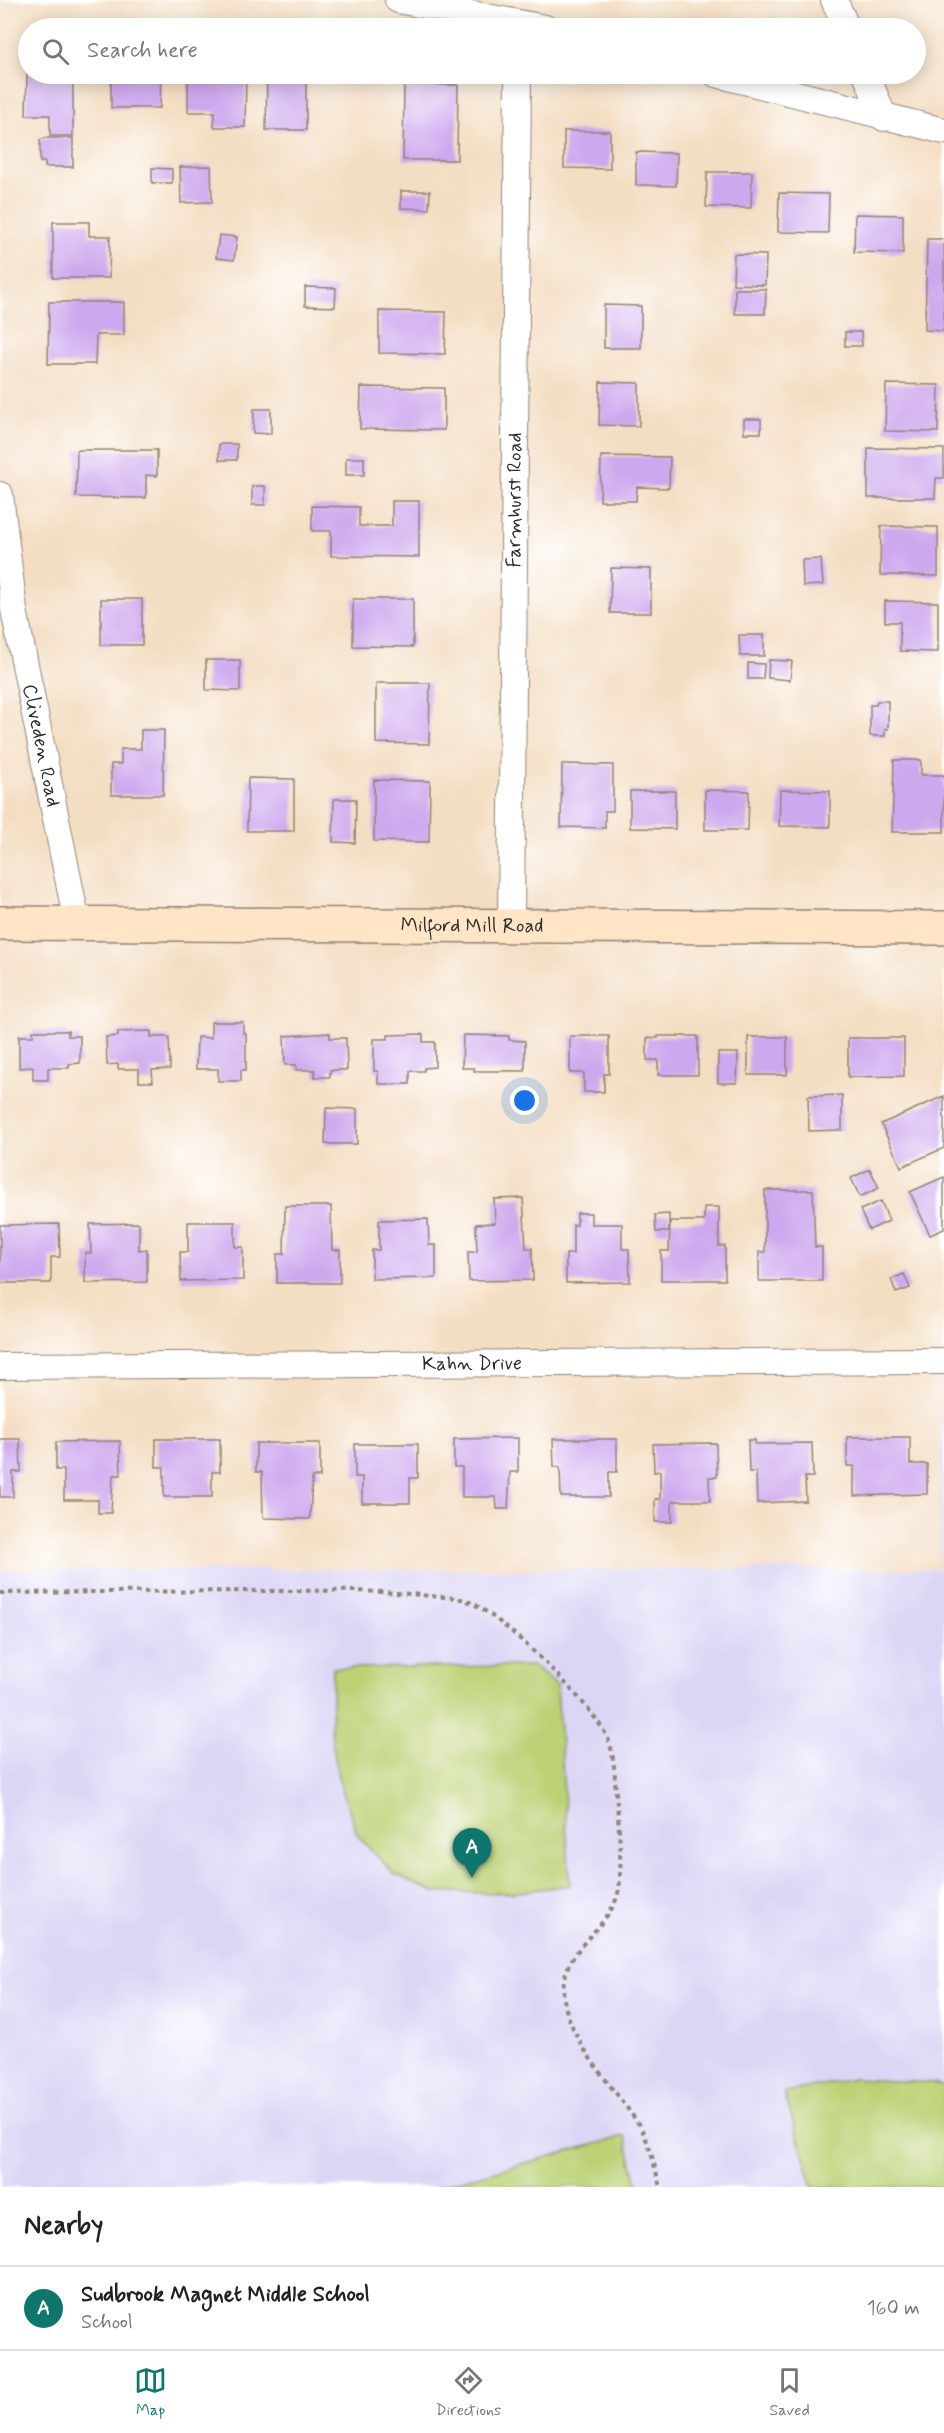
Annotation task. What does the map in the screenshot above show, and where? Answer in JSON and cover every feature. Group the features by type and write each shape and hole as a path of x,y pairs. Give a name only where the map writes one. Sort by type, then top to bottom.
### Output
{"main road":[{"name":"Milford Mill Road","path":"0,923 944,928"}],"street":[{"path":"398,0 484,18"},
{"path":"834,0 842,18"},
{"name":"Farmhurst Road","path":"511,926 518,84"},
{"path":"754,84 884,118 944,131"},
{"path":"870,84 884,118"},
{"name":"Cliveden Road","path":"0,495 14,610 76,923"},
{"name":"Kahn Drive","path":"0,1366 944,1361"}],"path":[{"path":"0,1593 377,1590 464,1600 485,1611 511,1630 566,1683 609,1740 616,1792 620,1873 617,1897 596,1928 576,1950 565,1979 566,2007 578,2037 612,2091 641,2130 648,2144 660,2187"}],"shaded area":[{"path":"942,1387 944,1387 944,2187 0,2187 0,1570 940,1569"}],"green space":[{"path":"532,1666 557,1685 570,1885 510,1893 433,1892 395,1875 358,1836 338,1777 331,1730 333,1668"},
{"path":"855,2079 934,2083 944,2086 944,2187 813,2187 784,2092"},
{"path":"625,2136 638,2187 436,2187"}],"building":[{"path":"27,84 73,84 73,136 50,136 50,115 26,115"},
{"path":"111,84 161,84 160,108 111,108"},
{"path":"188,84 246,84 245,127 214,127 215,112 188,112"},
{"path":"267,84 306,84 306,130 266,130"},
{"path":"404,84 458,85 457,160 403,160"},
{"path":"564,131 610,131 610,169 564,168"},
{"path":"73,138 73,167 45,167 45,162 40,162 40,140"},
{"path":"636,152 677,153 676,186 636,185"},
{"path":"211,166 212,202 181,203 180,167"},
{"path":"152,168 172,169 172,183 152,183"},
{"path":"707,172 752,172 751,208 706,207"},
{"path":"401,191 430,191 429,209 401,208"},
{"path":"779,193 829,194 828,233 778,232"},
{"path":"855,214 903,215 903,253 854,252"},
{"path":"53,222 89,222 89,236 110,236 109,278 53,278"},
{"path":"219,235 237,237 234,260 216,258"},
{"path":"927,239 944,239 944,331 925,330"},
{"path":"734,254 766,255 765,285 733,284"},
{"path":"305,287 336,288 335,307 305,306"},
{"path":"735,289 766,289 765,314 735,314"},
{"path":"49,302 124,302 124,335 96,335 95,364 48,364"},
{"path":"604,305 641,306 641,348 604,348"},
{"path":"379,311 446,312 445,354 379,353"},
{"path":"845,332 861,332 862,346 845,346"},
{"path":"600,382 639,383 639,426 599,425"},
{"path":"886,384 939,385 938,432 885,431"},
{"path":"361,387 444,388 444,430 360,429"},
{"path":"254,409 271,409 271,434 253,433"},
{"path":"744,419 761,419 761,433 744,433"},
{"path":"219,444 237,444 237,460 219,460"},
{"path":"868,448 944,449 944,478 936,478 935,498 868,498"},
{"path":"77,450 157,450 157,476 146,475 146,498 76,497"},
{"path":"601,456 670,457 669,488 637,487 636,501 600,501"},
{"path":"346,458 364,458 364,475 346,475"},
{"path":"252,486 265,486 265,505 252,505"},
{"path":"392,501 419,501 419,557 331,556 331,531 312,531 312,506 359,507 359,526 392,526"},
{"path":"881,526 938,527 938,576 880,575"},
{"path":"821,559 823,585 803,586 802,560"},
{"path":"611,568 651,569 651,613 610,613"},
{"path":"101,599 142,599 142,645 101,645"},
{"path":"353,599 413,599 413,647 353,646"},
{"path":"885,601 938,602 938,652 900,651 900,622 885,622"},
{"path":"739,635 764,635 764,656 740,656"},
{"path":"206,660 240,660 240,691 206,690"},
{"path":"769,660 792,661 790,680 768,678"},
{"path":"748,663 764,664 763,679 748,679"},
{"path":"376,683 430,683 429,744 376,743"},
{"path":"877,701 888,701 888,729 885,729 885,736 870,736 870,705 876,705"},
{"path":"141,730 164,730 163,795 111,795 111,764 121,764 121,749 141,749"},
{"path":"894,760 921,760 921,775 944,775 944,832 892,832"},
{"path":"562,764 613,765 613,811 605,811 605,828 561,827"},
{"path":"248,778 294,779 294,831 247,831"},
{"path":"374,780 430,781 429,842 374,841"},
{"path":"705,790 749,791 748,830 705,830"},
{"path":"780,790 830,791 830,827 779,826"},
{"path":"630,791 675,791 675,829 630,828"},
{"path":"334,799 356,799 355,843 333,842"},
{"path":"211,1022 243,1022 243,1033 246,1033 246,1070 241,1070 241,1081 218,1081 218,1069 196,1069 197,1037 211,1038"},
{"path":"33,1031 68,1031 68,1036 80,1036 80,1063 69,1064 69,1068 48,1068 48,1080 33,1080 33,1067 19,1068 19,1036 33,1036"},
{"path":"151,1031 151,1037 169,1037 170,1069 152,1070 153,1082 139,1082 139,1069 118,1069 118,1064 107,1065 106,1037 118,1036 118,1032"},
{"path":"330,1033 330,1038 346,1038 347,1070 330,1070 330,1077 315,1077 315,1070 296,1070 296,1065 285,1065 284,1036"},
{"path":"423,1034 423,1042 435,1042 435,1067 424,1068 424,1071 410,1071 410,1084 378,1084 378,1071 374,1071 374,1039 388,1039 388,1035"},
{"path":"463,1035 509,1036 509,1040 525,1041 525,1071 474,1071 474,1068 462,1068"},
{"path":"570,1036 609,1036 609,1074 604,1074 604,1092 584,1092 584,1073 570,1073"},
{"path":"658,1036 698,1036 698,1075 658,1075 658,1060 647,1060 647,1038 658,1038"},
{"path":"748,1037 787,1037 787,1075 748,1075"},
{"path":"848,1038 904,1038 904,1076 848,1077"},
{"path":"718,1053 738,1053 737,1083 718,1083"},
{"path":"842,1095 842,1130 809,1131 808,1096"},
{"path":"944,1096 944,1148 901,1167 881,1124"},
{"path":"326,1108 357,1109 357,1144 325,1144"},
{"path":"870,1169 879,1188 860,1197 851,1178"},
{"path":"944,1177 944,1229 930,1235 910,1192"},
{"path":"765,1190 813,1190 815,1247 822,1247 822,1281 759,1281 759,1252 765,1252"},
{"path":"523,1198 526,1248 532,1248 533,1280 469,1281 468,1252 477,1252 476,1224 495,1223 494,1199"},
{"path":"881,1201 889,1221 869,1230 860,1210"},
{"path":"285,1206 331,1206 332,1250 340,1250 340,1283 277,1283 277,1254 284,1254"},
{"path":"704,1207 719,1207 719,1246 725,1246 725,1280 661,1280 661,1251 669,1251 670,1221 704,1221"},
{"path":"577,1213 591,1213 591,1224 622,1224 622,1249 629,1249 630,1282 566,1283 566,1254 573,1254 573,1225 577,1225"},
{"path":"669,1214 669,1232 656,1232 655,1215"},
{"path":"428,1219 429,1245 436,1245 436,1278 372,1279 372,1250 379,1250 379,1220"},
{"path":"188,1222 235,1222 235,1247 243,1247 243,1280 181,1281 180,1252 188,1252"},
{"path":"139,1223 139,1250 147,1249 147,1282 85,1283 85,1253 91,1253 90,1224"},
{"path":"59,1224 60,1257 51,1257 51,1283 0,1283 0,1225"},
{"path":"904,1274 910,1288 896,1293 891,1279"},
{"path":"847,1437 910,1437 910,1464 927,1464 927,1494 854,1496 854,1466 847,1466"},
{"path":"518,1438 518,1472 510,1472 508,1509 497,1509 496,1497 462,1497 462,1467 454,1467 454,1439"},
{"path":"0,1439 20,1439 21,1472 13,1472 13,1497 0,1497"},
{"path":"156,1439 220,1439 220,1472 212,1472 212,1497 164,1497 164,1467 156,1467"},
{"path":"553,1439 617,1439 617,1472 609,1472 609,1497 561,1497 560,1467 554,1467"},
{"path":"748,1440 755,1440 755,1444 812,1443 813,1477 805,1477 806,1501 757,1503 756,1472 749,1472"},
{"path":"120,1441 121,1475 113,1475 111,1513 98,1513 98,1500 64,1500 64,1470 56,1470 56,1442"},
{"path":"256,1443 320,1443 320,1477 312,1477 310,1519 263,1518 262,1472 256,1472"},
{"path":"716,1443 717,1477 709,1477 710,1501 672,1501 672,1522 655,1522 655,1499 660,1499 660,1471 654,1472 653,1444"},
{"path":"355,1444 418,1444 418,1478 410,1478 410,1503 362,1503 362,1477 355,1477"}],"place":[{"name":"Sudbrook Magnet Middle School","path":"472,1878"}]}
